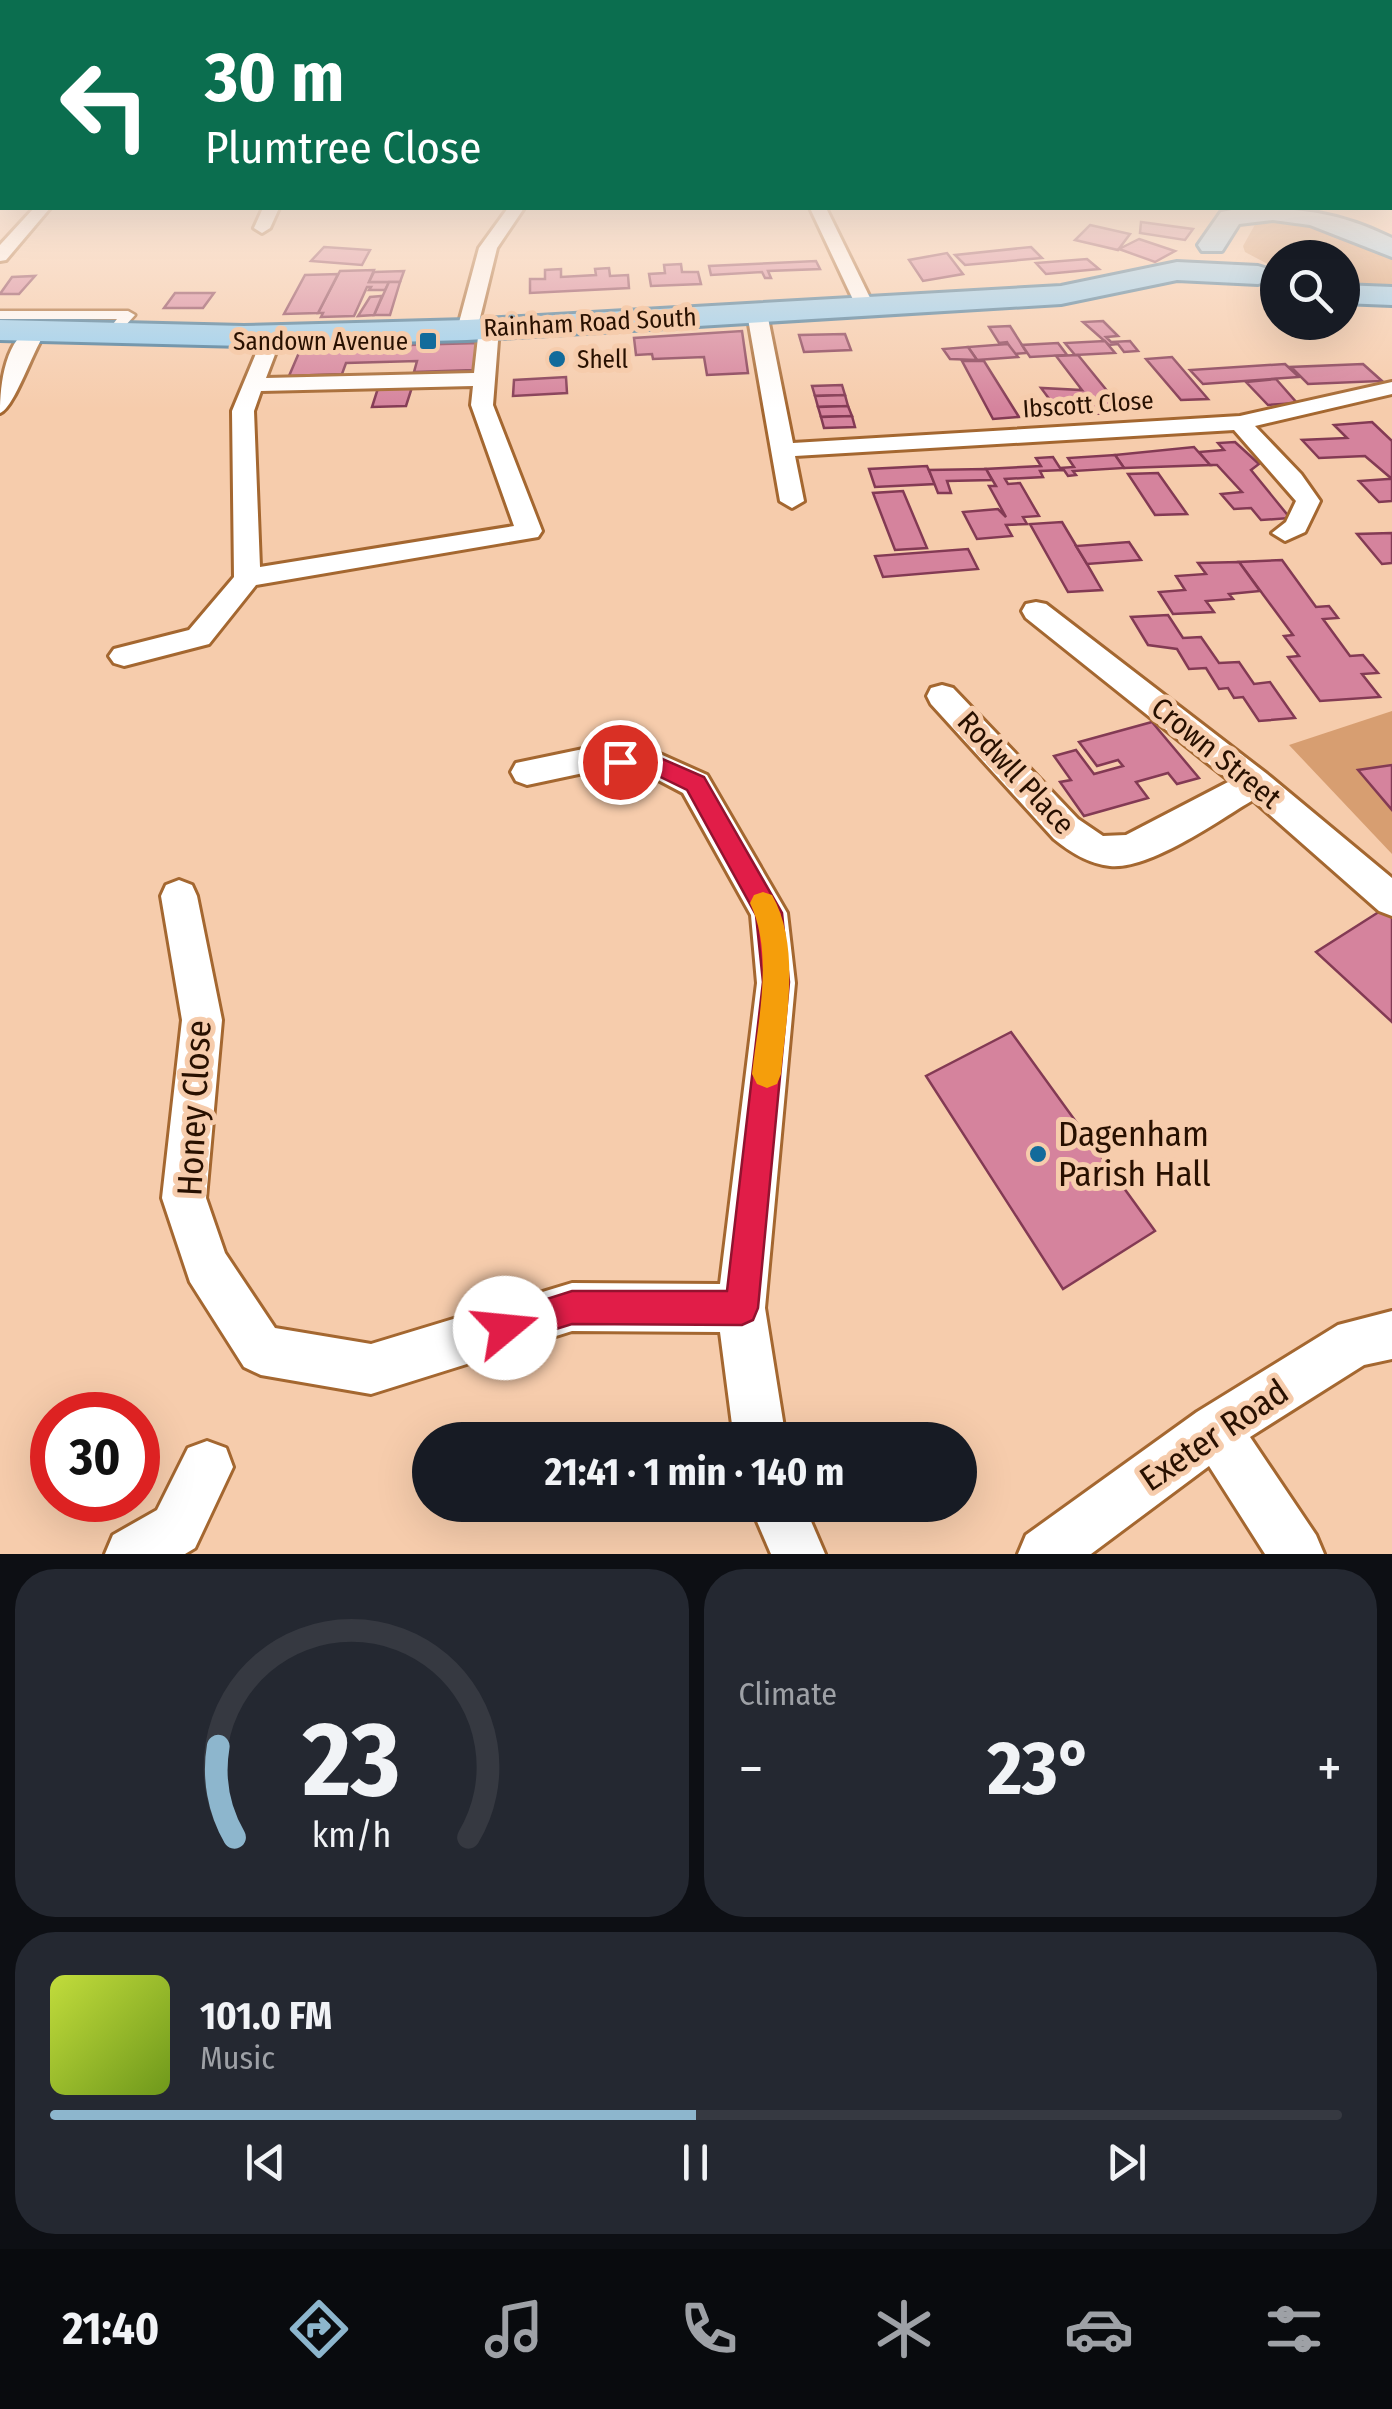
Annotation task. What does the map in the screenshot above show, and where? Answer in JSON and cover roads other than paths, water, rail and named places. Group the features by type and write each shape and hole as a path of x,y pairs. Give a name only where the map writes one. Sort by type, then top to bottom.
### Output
{"main road":[{"name":"Rainham Road South","path":"1177,271 1179,264"},
{"path":"1232,264 1260,275"},
{"name":"Rainham Road South","path":"0,330 272,336 478,329 1061,296 1177,271 1260,277"},
{"path":"1360,295 1392,296"}],"street":[{"path":"247,578 529,531 482,405 484,379 478,329 486,264"},
{"path":"845,264 866,308"},
{"path":"757,313 792,501"},
{"path":"0,315 128,316 114,333"},
{"path":"0,406 25,344 37,330"},
{"path":"124,656 199,637 247,578 243,412 272,336"},
{"path":"253,385 484,379"},
{"name":"Ibscott Close","path":"784,450 1240,422 1392,388"},
{"path":"1240,422 1308,501 1296,527 1285,533"},
{"name":"Crown Street","path":"1036,610 1255,783 1392,900"},
{"name":"Rodwll Place","path":"942,696 1066,829 1081,842 1100,850 1119,852 1144,842 1255,783"},
{"path":"527,772 588,760 651,762 696,784 769,913 776,982 742,1308 758,1422"},
{"name":"Honey Close","path":"179,896 202,1020 184,1198 206,1266 260,1350 371,1369 572,1307 742,1308"},
{"name":"Exeter Road","path":"1045,1554 1215,1430 1356,1342 1392,1335"},
{"path":"1215,1430 1297,1554"},
{"path":"132,1554 176,1528 207,1467"},
{"path":"785,1522 798,1554"}],"place":[{"name":"Sandown Avenue","path":"428,341"},
{"name":"Shell","path":"557,359"},
{"name":"Dagenham Parish Hall","path":"1038,1154"}]}
